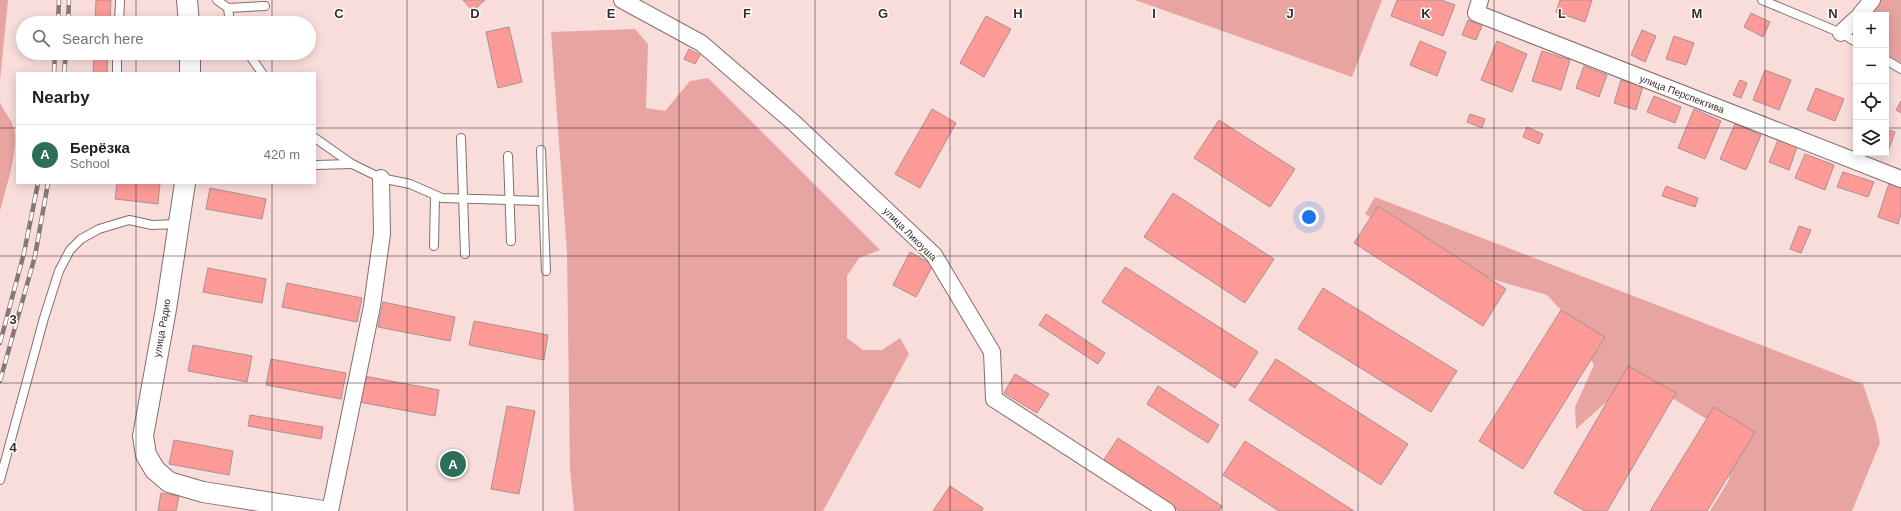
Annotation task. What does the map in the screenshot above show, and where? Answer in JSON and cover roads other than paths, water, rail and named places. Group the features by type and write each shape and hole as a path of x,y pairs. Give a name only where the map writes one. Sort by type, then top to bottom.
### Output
{"street":[{"path":"187,0 188,16"},
{"name":"улица Ликоуша","path":"622,0 701,43 794,122 934,255 992,352 994,399 1167,511"},
{"name":"улица Перспектива","path":"1480,0 1476,13 1901,179"},
{"path":"1862,12 1872,0"},
{"path":"1841,33 1853,22"},
{"path":"190,60 190,72"},
{"path":"330,511 372,306 382,234 381,178"},
{"name":"улица Радио","path":"184,184 179,224 143,436 146,455 155,470 170,482 203,492 323,511"}],"lane":[{"path":"119,16 120,0"},
{"path":"217,0 228,8 265,6"},
{"path":"1762,0 1841,33 1853,40"},
{"path":"228,8 229,16"},
{"path":"117,72 118,60"},
{"path":"253,60 261,72"},
{"path":"1889,62 1901,69"},
{"path":"461,138 465,254"},
{"path":"316,139 352,164 381,178 410,184 442,198 463,200 543,201"},
{"path":"541,150 546,271"},
{"path":"508,156 511,242"},
{"path":"316,165 352,164"},
{"path":"434,246 435,196"},
{"path":"0,480 44,318 59,271 70,250 81,239 99,229 129,220 152,225 179,224"}],"railway":[{"path":"58,16 59,0"},
{"path":"68,16 69,0"},
{"path":"54,72 55,60"},
{"path":"64,72 65,60"},
{"path":"0,343 24,253 38,184"},
{"path":"0,381 35,256 48,184"}],"place":[{"name":"Берёзка","path":"453,464"}]}
